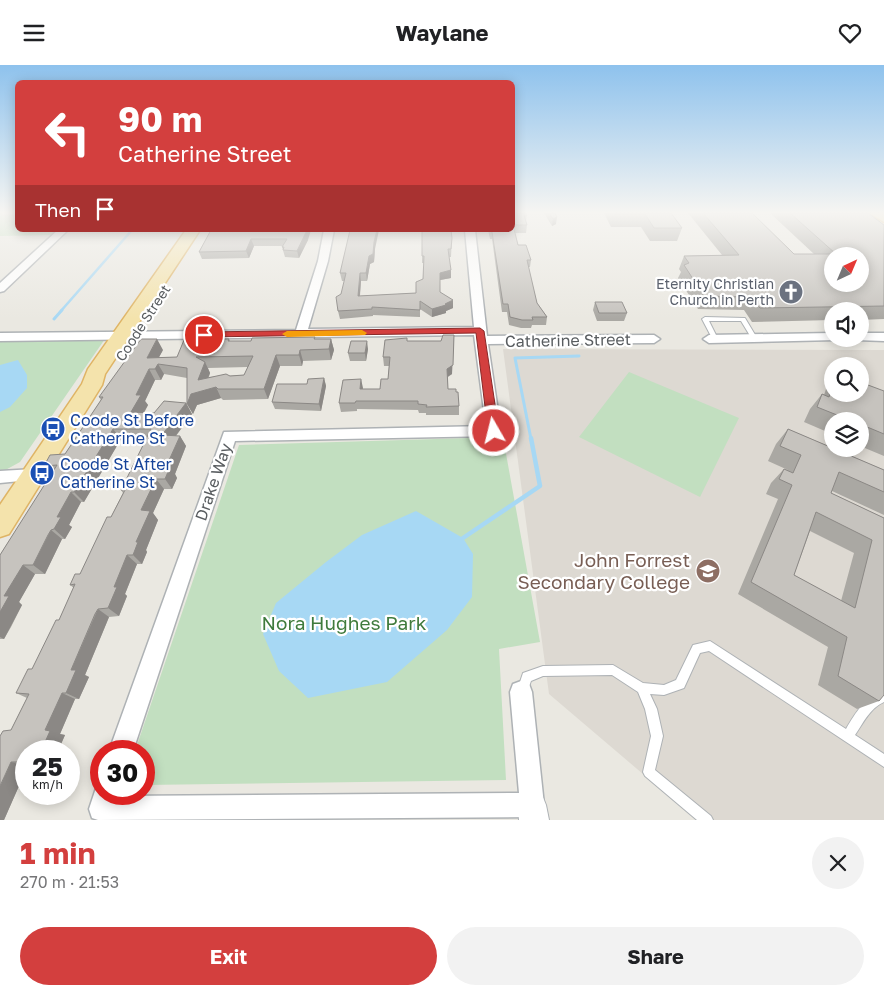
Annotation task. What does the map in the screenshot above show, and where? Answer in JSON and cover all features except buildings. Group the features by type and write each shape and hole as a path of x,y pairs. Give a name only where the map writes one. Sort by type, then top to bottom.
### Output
{"main road":[{"name":"Coode Street","path":"0,526 92,385 109,374 128,335 183,248"},
{"name":"Coode Street","path":"128,335 192,248"}],"street":[{"path":"0,289 43,248"},
{"path":"301,334 325,248"},
{"path":"472,248 480,336"},
{"name":"Catherine Street","path":"0,337 301,334 654,339"},
{"name":"Drake Way","path":"125,740 229,436 494,431 480,336"},
{"path":"712,339 824,337"},
{"path":"869,337 884,337"},
{"path":"0,477 34,475"},
{"path":"102,805 101,809 533,813 521,693"}],"lane":[{"path":"712,339 705,319 742,319 754,338"},
{"path":"521,693 527,677 543,671 613,671 642,688 664,690 680,684 697,649 710,646 884,761"},
{"path":"642,688 651,709 657,735 649,772 707,820"},
{"path":"848,737 863,712 878,698 884,697"}],"shaded area":[{"name":"John Forrest Secondary College","path":"503,349 884,350 884,820 697,820 549,694"}],"green space":[{"path":"107,336 20,462 0,473 0,337"},
{"path":"629,372 739,418 700,497 579,437"},
{"name":"Nora Hughes Park","path":"503,437 540,642 499,649 506,780 155,785 155,740 139,740 239,445"}],"water":[{"path":"18,360 27,375 27,388 10,407 0,412 0,365"},
{"path":"416,511 463,538 473,554 472,597 447,630 387,682 308,698 279,671 263,634 276,603 362,535"}],"waterway":[{"path":"60,312 116,248"},
{"path":"54,319 62,310"},
{"path":"531,439 515,358 579,356"},
{"path":"463,538 540,486 531,438"}],"slow traffic":[{"path":"287,334 362,333"}],"place":[{"name":"Eternity Christian Church in Perth","path":"791,292"},
{"name":"Coode St Before Catherine St","path":"53,429"},
{"name":"Coode St After Catherine St","path":"42,473"},
{"name":"John Forrest Secondary College","path":"708,571"}],"route":[{"path":"204,335 480,331 494,431"}]}
